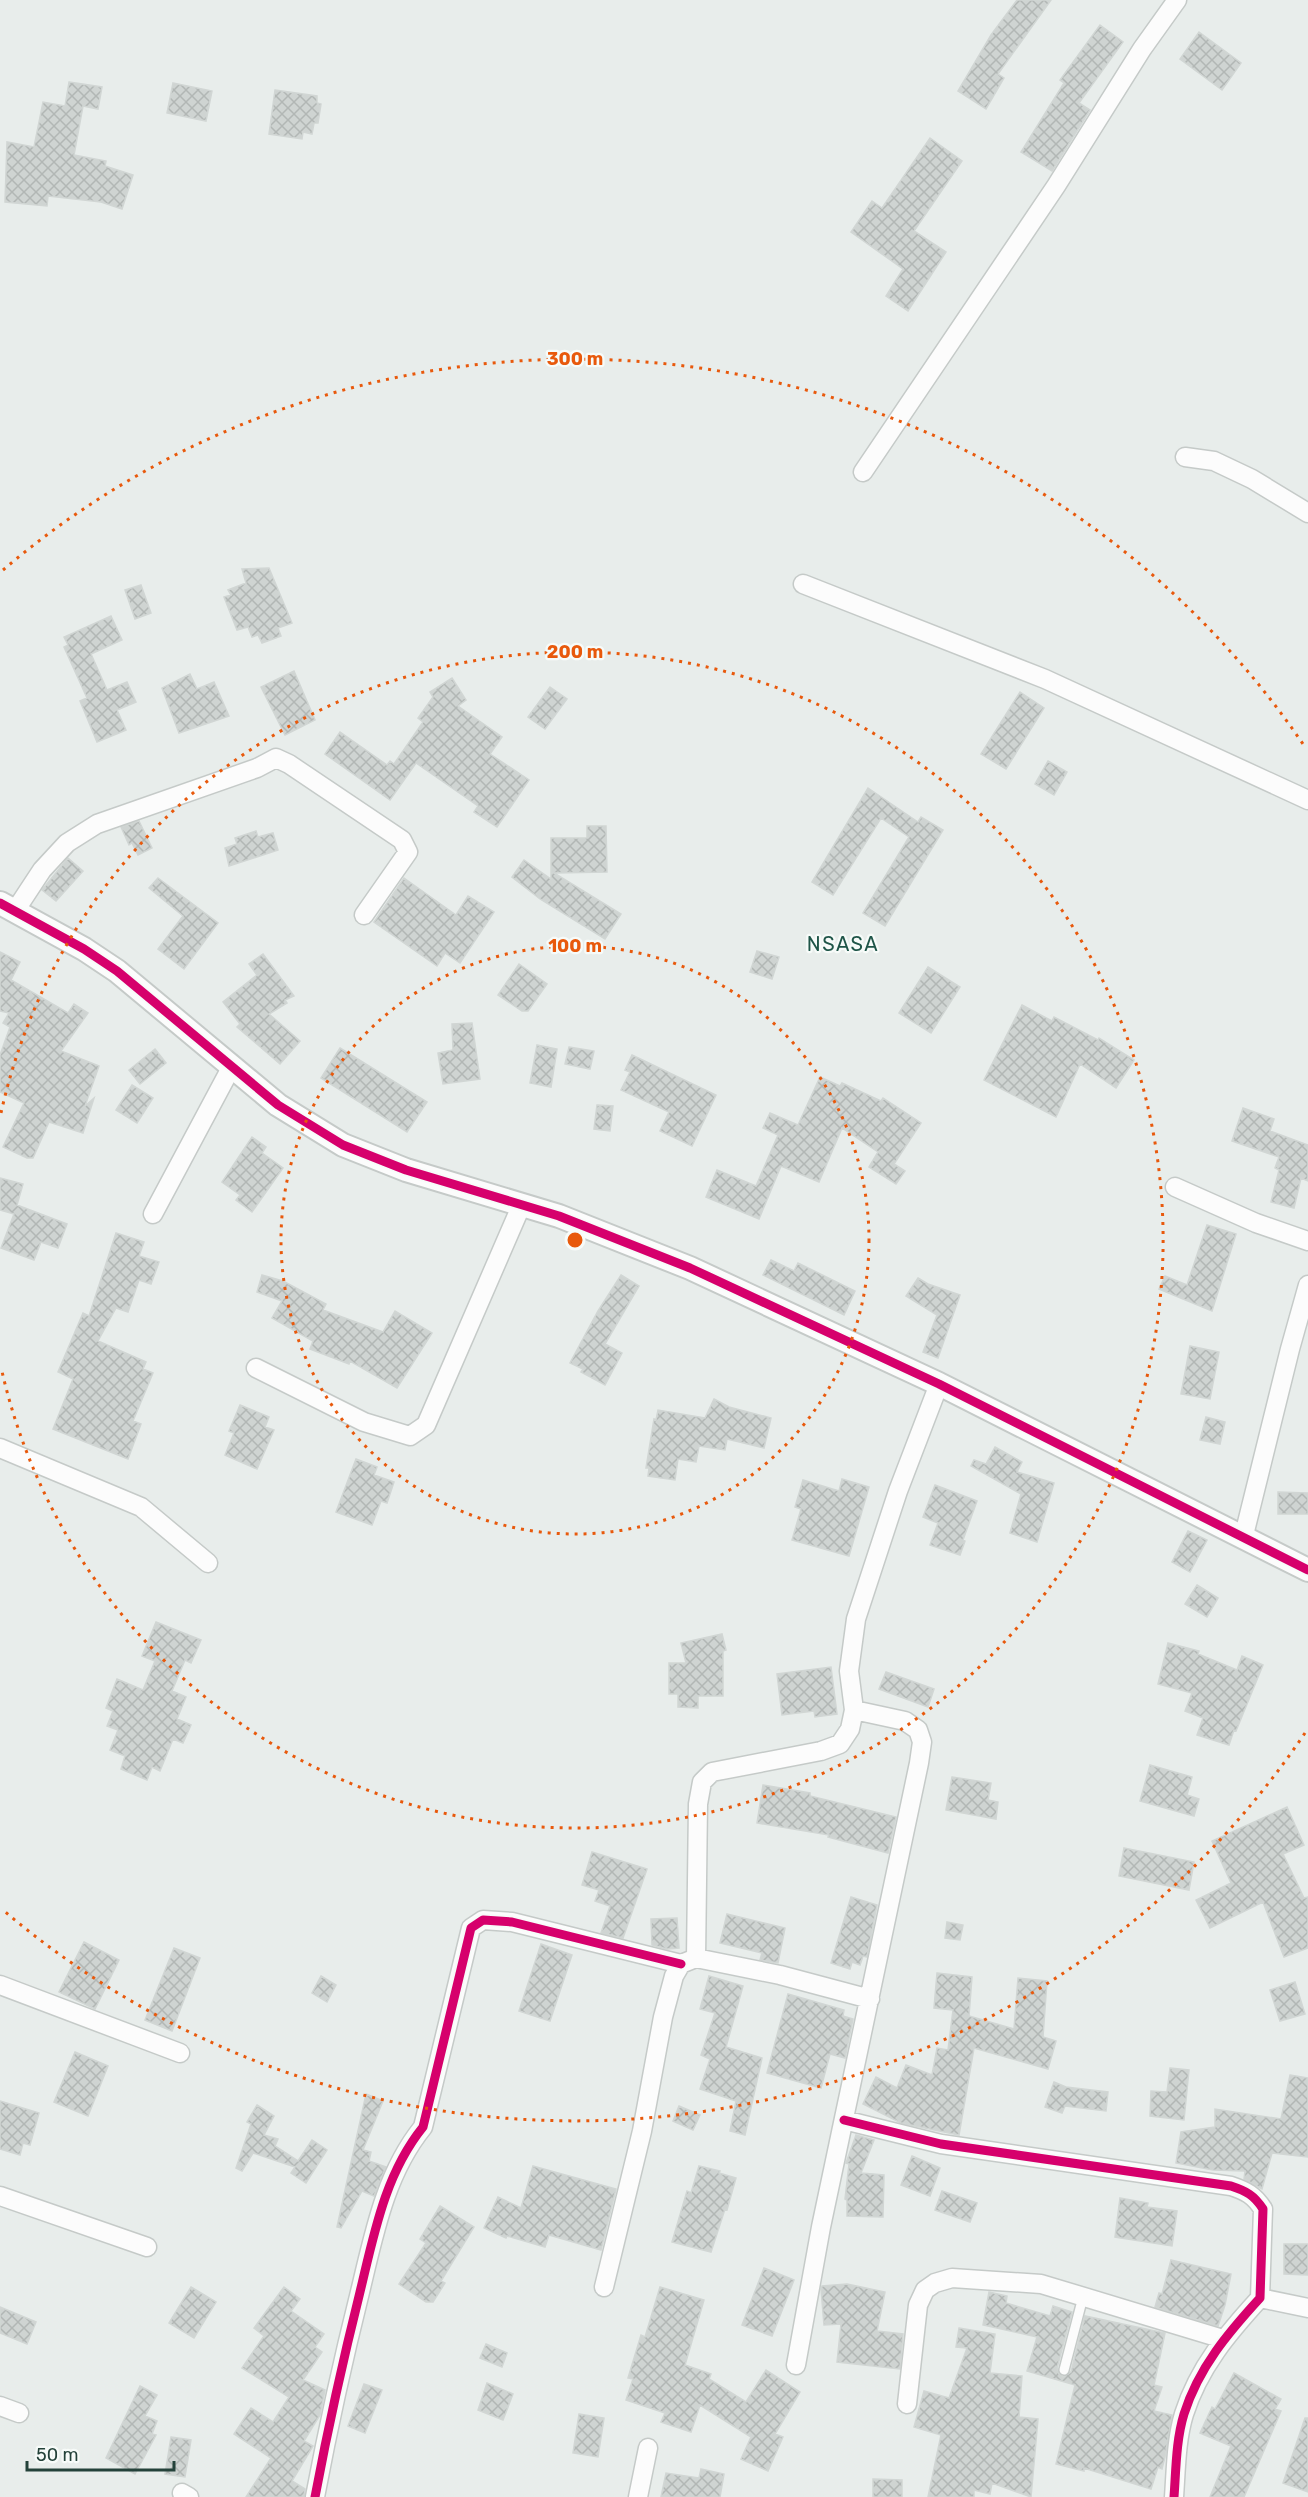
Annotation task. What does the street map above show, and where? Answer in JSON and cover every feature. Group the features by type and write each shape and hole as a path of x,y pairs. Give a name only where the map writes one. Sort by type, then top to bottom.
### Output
{"street":[{"path":"863,472 1056,186 1142,49 1177,0"},
{"path":"1185,457 1215,461 1252,479 1308,513"},
{"path":"802,584 1044,679 1308,800"},
{"path":"363,915 408,852 402,840 289,764 276,758 257,768 97,824 67,843 8,907 84,949 117,971 278,1105 343,1146 406,1170 559,1216 690,1268 939,1384 1308,1570"},
{"path":"153,1214 232,1066"},
{"path":"1175,1187 1256,1223 1308,1241"},
{"path":"256,1368 364,1422 410,1436 426,1425 522,1204"},
{"path":"1243,1539 1308,1285"},
{"path":"604,2287 642,2131 663,2017 674,1976 689,1961 698,1804 702,1782 712,1772 821,1751 840,1744 850,1729 854,1710 849,1671 855,1619 898,1491 939,1384"},
{"path":"0,1448 141,1507 208,1563"},
{"path":"796,2365 821,2227 920,1763 922,1742 918,1730 905,1721 854,1710"},
{"path":"315,2497 334,2397 369,2256 390,2180 406,2149 423,2127 471,1928 483,1920 512,1922 689,1961 780,1975 870,2000"},
{"path":"0,1985 180,2053"},
{"path":"844,2120 941,2144 1160,2174 1231,2186 1250,2193 1263,2209 1260,2298 1223,2339 1198,2379 1184,2415 1177,2454 1174,2497"},
{"path":"0,2196 147,2247"},
{"path":"907,2404 918,2305 925,2290 935,2283 952,2278 1041,2284 1223,2339"},
{"path":"1260,2298 1308,2308"},
{"path":"0,2406 19,2412"},
{"path":"638,2497 648,2448"}],"lane":[{"path":"1064,2370 1083,2297"}],"building":[{"path":"1017,0 1051,0 998,74 1004,78 986,109 958,91 991,35"},
{"path":"1100,25 1123,42 1079,103 1090,110 1052,171 1021,152 1064,83 1060,80"},
{"path":"1199,32 1241,63 1222,90 1180,59"},
{"path":"69,82 102,87 98,109 83,106 74,155 106,161 105,166 133,175 122,209 101,202 48,196 47,206 5,202 7,142 34,147 43,102 65,106"},
{"path":"173,83 212,91 206,121 167,113"},
{"path":"275,90 317,96 317,103 321,104 318,123 314,123 312,134 303,132 302,139 269,134"},
{"path":"930,138 962,161 914,231 946,252 908,311 886,296 903,269 851,232 872,201 882,208"},
{"path":"269,568 292,623 278,628 281,636 262,643 258,635 252,637 248,627 237,630 224,597 231,595 228,590 246,583 242,569"},
{"path":"141,585 151,613 135,619 125,590"},
{"path":"111,616 122,640 91,654 107,690 127,682 136,702 117,710 126,730 97,742 80,701 87,698 64,647 68,645 64,637"},
{"path":"294,671 315,720 285,735 261,687"},
{"path":"190,674 197,689 214,682 229,716 179,733 162,688"},
{"path":"452,678 466,700 458,706 502,737 490,754 529,780 497,827 474,812 478,806 416,763 390,800 325,754 340,732 387,765 390,761 394,764 423,722 418,718 433,697 430,692"},
{"path":"550,687 567,699 545,729 528,717"},
{"path":"1020,692 1044,708 1006,769 981,754"},
{"path":"1048,761 1067,772 1054,795 1035,784"},
{"path":"868,788 918,822 921,817 943,830 885,926 863,913 909,837 881,818 833,895 812,882"},
{"path":"139,821 152,848 138,855 132,843 129,845 121,827"},
{"path":"587,826 606,826 607,872 554,873 621,914 605,939 540,899 512,877 524,860 551,879 551,838 587,838"},
{"path":"256,831 258,837 273,833 278,850 229,866 225,848 237,844 235,838"},
{"path":"68,858 83,871 56,901 42,890"},
{"path":"158,878 218,923 184,969 158,949 183,916 149,888"},
{"path":"404,878 456,915 468,896 494,912 460,963 445,953 437,966 374,922"},
{"path":"757,951 779,957 772,979 750,972"},
{"path":"0,952 20,962 11,980 68,1013 74,1004 88,1013 61,1051 99,1066 85,1106 94,1098 83,1133 49,1122 33,1158 27,1158 3,1147 24,1103 0,1092 0,1055 10,1027 3,1023 9,1013 0,1011"},
{"path":"263,954 294,996 285,1000 287,1003 269,1014 300,1041 280,1064 237,1027 240,1024 223,1002 257,975 249,964"},
{"path":"519,964 547,984 528,1011 522,1011 498,995"},
{"path":"928,967 960,987 931,1033 899,1013"},
{"path":"1022,1005 1052,1021 1054,1017 1098,1040 1099,1038 1134,1060 1116,1088 1080,1064 1056,1117 984,1080"},
{"path":"472,1023 480,1079 443,1084 438,1053 453,1050 452,1024"},
{"path":"537,1045 557,1049 551,1087 530,1083"},
{"path":"569,1047 594,1051 590,1069 565,1064"},
{"path":"340,1048 427,1102 407,1132 321,1078"},
{"path":"155,1049 166,1063 140,1084 129,1070"},
{"path":"632,1055 716,1095 692,1146 660,1131 669,1112 621,1090 630,1072 625,1070"},
{"path":"820,1077 840,1086 842,1083 881,1101 883,1098 921,1123 894,1164 905,1171 896,1184 869,1167 878,1152 842,1128 819,1182 781,1166 759,1219 706,1197 717,1170 756,1186 778,1135 763,1128 770,1113 798,1125"},
{"path":"132,1085 153,1098 137,1123 116,1110"},
{"path":"597,1105 613,1106 610,1131 594,1129"},
{"path":"1243,1108 1274,1119 1270,1131 1308,1145 1308,1181 1301,1178 1294,1208 1271,1202 1279,1170 1275,1168 1279,1157 1232,1141"},
{"path":"252,1137 266,1147 262,1153 283,1168 252,1212 236,1200 240,1195 222,1182"},
{"path":"0,1178 23,1184 17,1205 67,1224 58,1248 41,1242 34,1260 1,1248 14,1214 0,1210"},
{"path":"1207,1225 1236,1234 1212,1311 1159,1289 1165,1276 1187,1285"},
{"path":"116,1233 144,1242 139,1256 159,1262 151,1284 139,1280 128,1312 116,1308 98,1341 146,1362 143,1369 153,1373 133,1421 141,1424 128,1459 53,1429 73,1379 58,1372 83,1313 89,1316"},
{"path":"771,1260 794,1271 798,1263 855,1291 844,1315 763,1275"},
{"path":"262,1275 283,1281 326,1304 323,1310 383,1332 395,1311 432,1333 397,1388 350,1361 349,1364 310,1349 313,1341 272,1318 282,1301 257,1292"},
{"path":"621,1275 639,1286 605,1344 622,1353 605,1385 581,1372 583,1369 570,1363 598,1311"},
{"path":"918,1278 928,1284 960,1295 938,1358 923,1352 937,1315 906,1296"},
{"path":"1190,1346 1219,1352 1210,1399 1181,1394"},
{"path":"714,1399 729,1407 771,1418 764,1448 727,1439 725,1450 699,1446 696,1462 678,1459 675,1480 648,1476 649,1468 646,1468 654,1419 656,1420 658,1410 705,1418"},
{"path":"240,1405 269,1417 265,1427 274,1430 257,1469 225,1455 234,1433 229,1431"},
{"path":"1206,1417 1225,1422 1220,1444 1200,1440"},
{"path":"995,1447 1022,1462 1017,1472 1054,1483 1037,1542 1010,1533 1021,1494 971,1466 974,1460 986,1464"},
{"path":"356,1459 377,1467 374,1475 394,1482 387,1503 381,1501 372,1525 336,1512"},
{"path":"842,1479 869,1487 849,1556 792,1540 801,1509 795,1507 803,1480 839,1491"},
{"path":"935,1485 977,1501 960,1555 930,1545 938,1523 923,1517"},
{"path":"1278,1492 1308,1493 1308,1514 1278,1514"},
{"path":"1188,1531 1207,1540 1190,1572 1172,1562"},
{"path":"1197,1585 1218,1598 1207,1617 1185,1604"},
{"path":"156,1622 201,1640 191,1663 185,1660 172,1691 186,1697 177,1719 191,1725 183,1743 173,1739 160,1771 152,1767 147,1780 121,1769 125,1756 110,1750 118,1730 107,1726 113,1711 106,1708 117,1679 143,1690 155,1661 142,1656"},
{"path":"722,1634 726,1650 723,1651 723,1696 698,1696 698,1708 678,1707 678,1694 669,1694 669,1663 686,1663 681,1643"},
{"path":"1168,1643 1199,1651 1198,1654 1237,1670 1242,1656 1263,1665 1229,1745 1197,1735 1203,1718 1185,1711 1192,1693 1158,1684"},
{"path":"831,1667 837,1714 815,1717 814,1711 782,1715 777,1674"},
{"path":"886,1672 934,1689 928,1707 879,1689"},
{"path":"1150,1765 1192,1777 1187,1795 1199,1799 1194,1816 1140,1801"},
{"path":"952,1777 991,1783 988,1800 998,1802 996,1819 946,1810"},
{"path":"763,1785 810,1793 810,1796 896,1817 888,1853 828,1837 829,1835 757,1823"},
{"path":"1287,1807 1304,1845 1283,1854 1304,1898 1308,1897 1308,1948 1284,1957 1263,1902 1210,1928 1196,1900 1231,1883 1212,1841"},
{"path":"1124,1848 1194,1862 1189,1890 1119,1876"},
{"path":"592,1852 647,1869 623,1938 601,1933 610,1906 595,1901 599,1890 582,1885"},
{"path":"851,1897 877,1905 867,1957 863,1956 860,1965 852,1962 850,1969 831,1963"},
{"path":"727,1914 785,1928 778,1963 760,1960 762,1953 720,1943"},
{"path":"677,1918 679,1948 667,1949 652,1945 651,1919"},
{"path":"947,1922 963,1925 960,1940 945,1938"},
{"path":"84,1942 119,1960 95,2009 59,1992"},
{"path":"541,1944 572,1955 550,2021 519,2011"},
{"path":"174,1948 200,1958 172,2031 145,2020"},
{"path":"937,1973 972,1977 969,2016 1014,2029 1018,1978 1047,1981 1043,2037 1056,2041 1048,2069 974,2048 959,2135 901,2123 863,2104 876,2077 897,2088 906,2065 932,2075 937,2048 948,2050 953,2010 934,2008"},
{"path":"321,1976 336,1985 327,2002 312,1993"},
{"path":"709,1976 743,1986 726,2047 762,2058 745,2135 730,2131 736,2101 700,2089 710,2059 701,2055 715,2013 700,2009"},
{"path":"1295,1982 1305,2014 1280,2021 1270,1990"},
{"path":"788,1994 844,2010 843,2016 853,2019 845,2058 830,2054 821,2088 767,2073"},
{"path":"75,2052 108,2066 88,2116 54,2102"},
{"path":"1170,2068 1189,2070 1184,2120 1150,2116 1151,2091 1167,2092"},
{"path":"1290,2075 1308,2078 1308,2157 1272,2153 1262,2189 1244,2179 1245,2171 1213,2170 1176,2163 1181,2132 1215,2127 1215,2109 1281,2119"},
{"path":"1054,2082 1066,2087 1108,2092 1106,2111 1065,2106 1062,2113 1045,2107"},
{"path":"366,2094 383,2101 363,2150 371,2152 369,2161 386,2167 374,2196 362,2191 341,2228 337,2227"},
{"path":"0,2101 39,2113 30,2145 23,2143 20,2155 0,2149"},
{"path":"257,2105 274,2116 264,2135 278,2139 275,2146 298,2161 312,2140 327,2150 306,2183 291,2173 295,2167 253,2153 242,2171 236,2168 251,2124 247,2122"},
{"path":"679,2106 700,2115 693,2130 673,2121"},
{"path":"856,2135 874,2140 861,2173 884,2175 883,2217 847,2216 847,2200 845,2199 849,2164 846,2163"},
{"path":"912,2156 940,2168 930,2196 901,2185"},
{"path":"533,2166 616,2189 601,2250 549,2235 545,2247 507,2236 506,2238 484,2228 498,2197 521,2208"},
{"path":"699,2166 736,2178 711,2252 672,2242 687,2191 691,2193"},
{"path":"942,2191 977,2203 970,2222 935,2210"},
{"path":"1120,2198 1148,2203 1147,2207 1177,2211 1172,2246 1115,2237"},
{"path":"440,2206 474,2227 441,2281 445,2283 433,2302 426,2302 399,2284 426,2243 420,2239"},
{"path":"1284,2244 1308,2244 1308,2275 1284,2274"},
{"path":"1171,2260 1231,2274 1218,2326 1155,2307 1159,2293 1162,2294"},
{"path":"764,2268 794,2280 772,2336 742,2325"},
{"path":"847,2284 885,2292 877,2331 903,2334 900,2369 837,2362 841,2324 824,2325 821,2289 822,2286"},
{"path":"191,2287 216,2302 194,2338 169,2323"},
{"path":"284,2287 300,2299 291,2311 324,2334 315,2347 322,2352 303,2380 325,2390 320,2415 304,2441 313,2446 292,2481 305,2489 304,2497 246,2497 271,2458 234,2434 251,2408 273,2422 289,2397 242,2368 264,2336 254,2328"},
{"path":"660,2287 704,2300 685,2365 711,2374 709,2379 746,2402 766,2370 800,2392 775,2434 783,2437 768,2471 741,2459 751,2437 700,2405 691,2432 661,2422 665,2413 626,2400 633,2379 628,2378 641,2335 645,2337"},
{"path":"989,2292 1007,2296 1006,2303 1050,2316 1053,2306 1072,2312 1057,2368 1063,2377 1071,2372 1085,2316 1165,2333 1154,2385 1162,2387 1154,2411 1172,2415 1162,2469 1158,2467 1151,2489 1084,2468 1084,2471 1056,2464 1075,2385 1027,2371 1037,2337 983,2325"},
{"path":"0,2307 36,2322 27,2344 0,2333"},
{"path":"959,2328 995,2334 990,2373 1022,2376 1019,2417 1038,2419 1031,2497 992,2483 990,2494 974,2490 974,2497 928,2497 941,2435 914,2427 924,2391 949,2398 967,2348 956,2347"},
{"path":"486,2344 507,2353 502,2367 480,2358"},
{"path":"1234,2373 1281,2399 1275,2409 1281,2411 1244,2497 1210,2497 1231,2446 1200,2433 1212,2407 1215,2409"},
{"path":"487,2383 513,2394 503,2420 478,2410"},
{"path":"364,2384 382,2390 365,2433 348,2426"},
{"path":"140,2386 157,2395 145,2416 157,2421 152,2434 156,2435 135,2474 106,2458"},
{"path":"579,2414 604,2418 598,2457 573,2453"},
{"path":"1305,2418 1308,2418 1308,2492 1283,2483"},
{"path":"171,2437 191,2440 185,2477 165,2474"},
{"path":"701,2469 724,2474 720,2497 661,2497 666,2473 699,2478"},
{"path":"873,2479 902,2480 902,2497 873,2497"}],"cycle path":[{"path":"0,903 84,949 117,971 278,1105 343,1145 406,1170 559,1216 690,1268 939,1384 1308,1570"},
{"path":"315,2497 342,2369 382,2205 399,2164 423,2127 471,1928 483,1920 512,1922 681,1964"},
{"path":"844,2120 941,2144 1231,2186 1256,2200 1263,2209 1260,2298 1237,2324 1206,2366 1190,2397 1179,2434 1174,2497"}],"district":[{"name":"NSASA","path":"843,944"}]}
